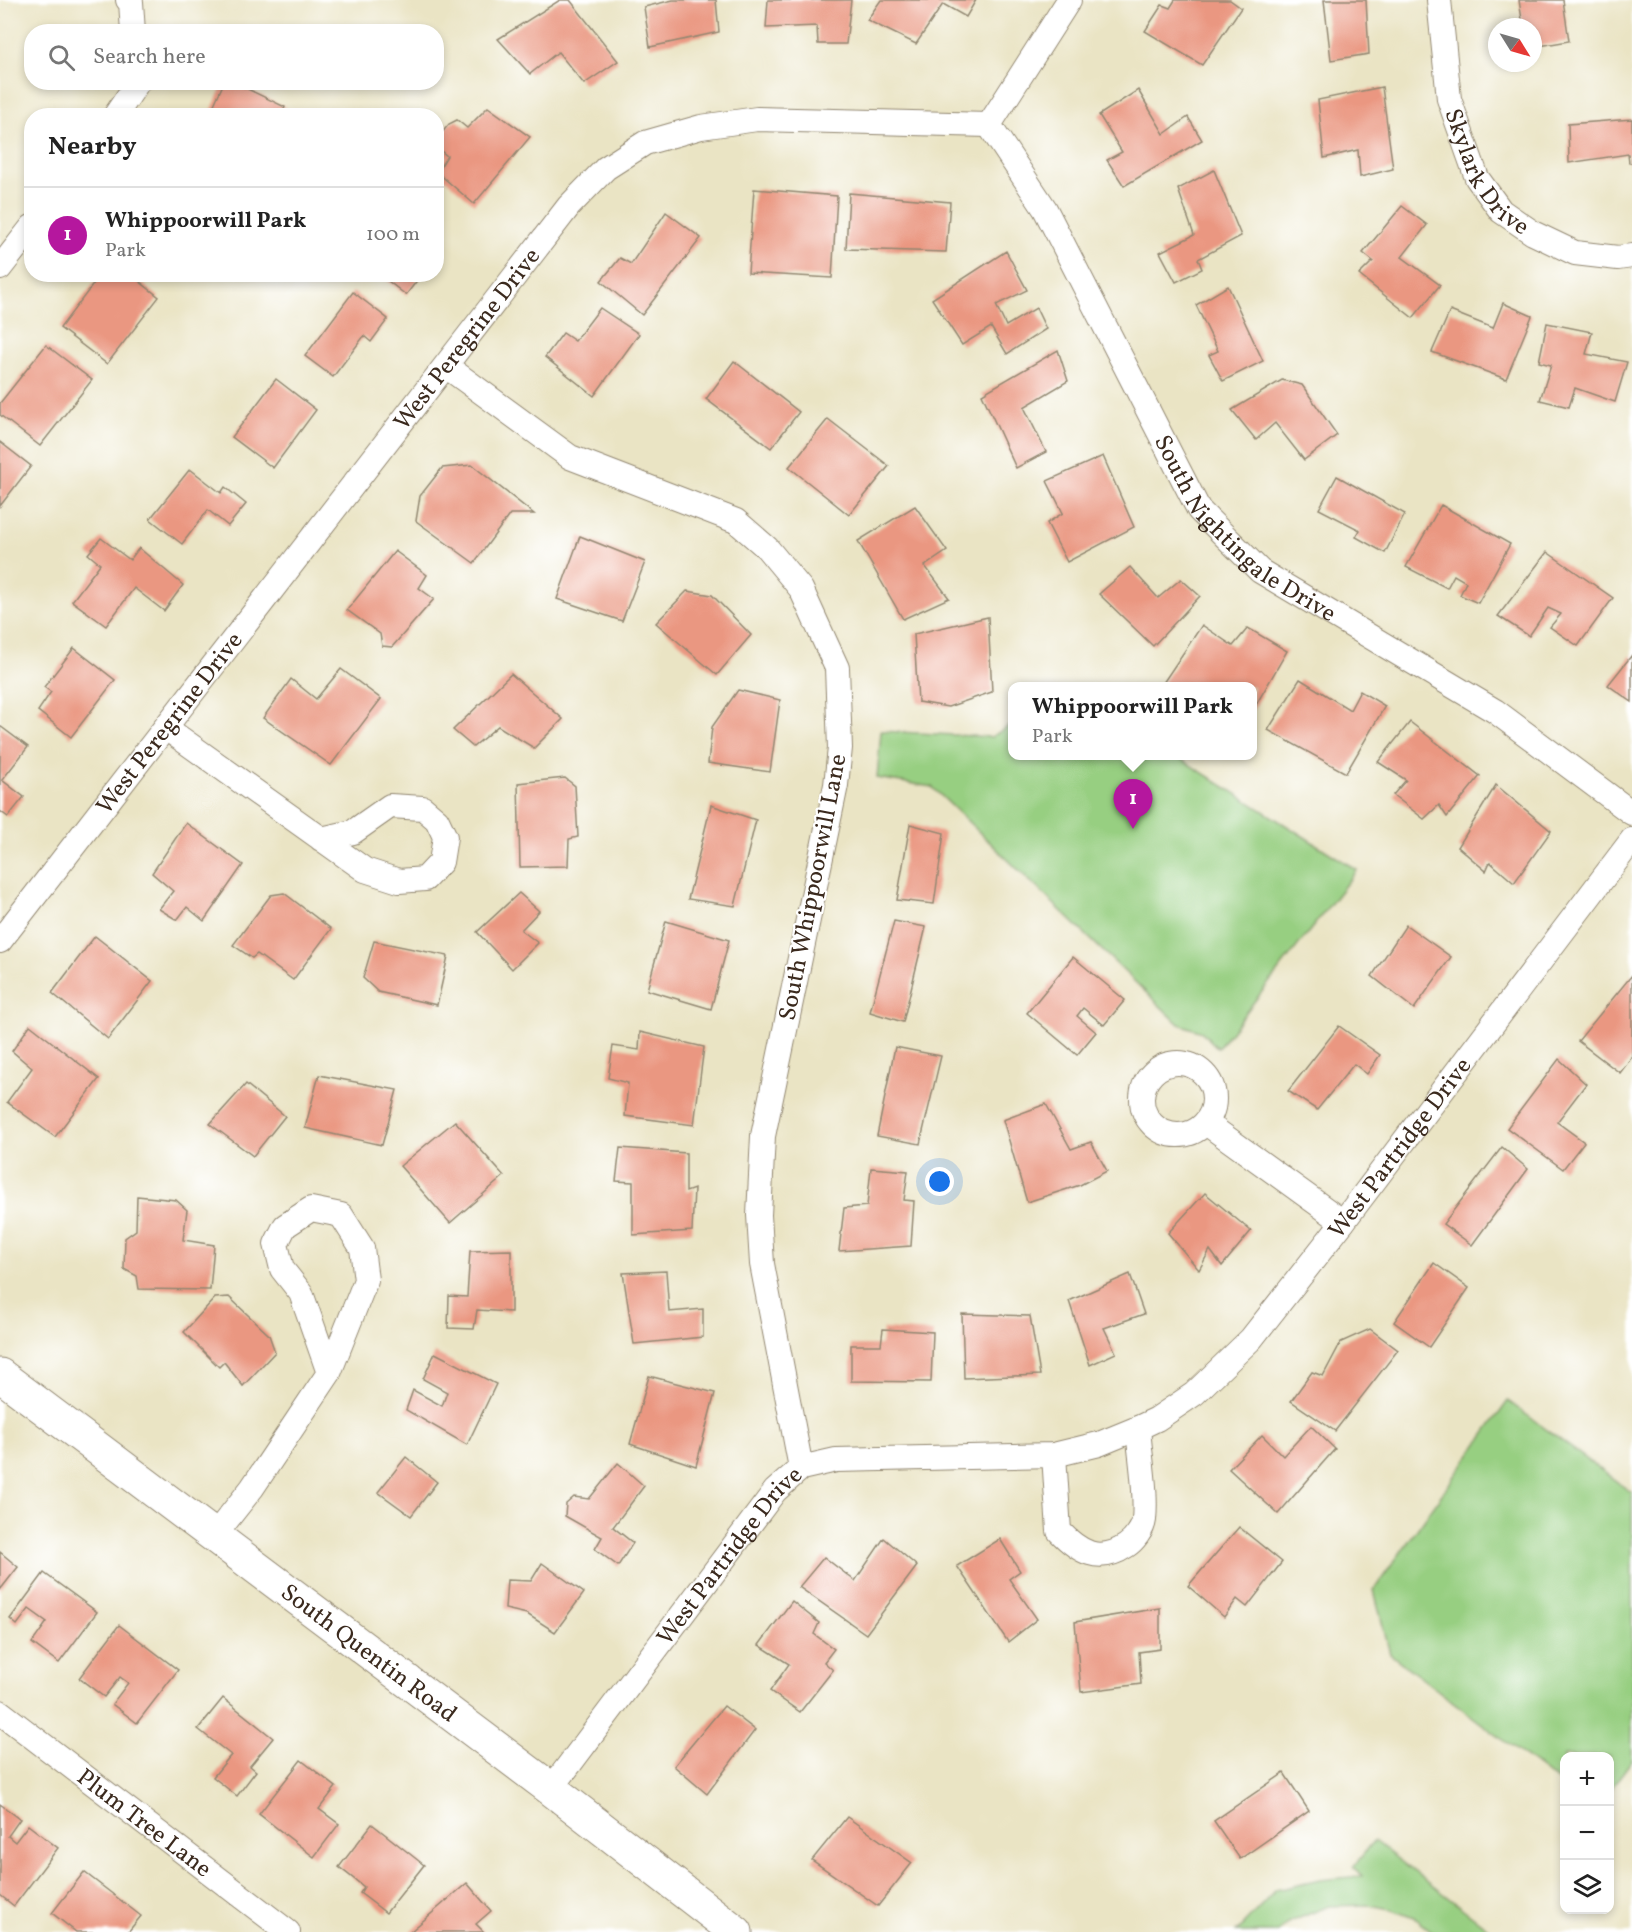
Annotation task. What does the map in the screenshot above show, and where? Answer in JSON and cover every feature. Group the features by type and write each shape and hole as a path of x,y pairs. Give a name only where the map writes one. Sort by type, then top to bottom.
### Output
{"main road":[{"name":"South Quentin Road","path":"0,1375 736,1932"}],"street":[{"path":"128,0 132,24"},
{"path":"989,125 1069,0"},
{"name":"Skylark Drive","path":"1438,0 1449,99 1477,178 1501,211 1533,233 1575,253 1618,258 1632,256"},
{"path":"122,108 134,90"},
{"name":"West Peregrine Drive","path":"0,941 569,206 606,168 645,143 701,127 757,119 989,125"},
{"name":"South Nightingale Drive","path":"989,125 1045,209 1199,510 1260,571 1495,711 1632,813"},
{"path":"0,268 24,237"},
{"name":"South Whippoorwill Lane","path":"446,366 570,458 736,521 767,548 801,590 837,668 840,748 836,785 763,1136 759,1215 762,1264 801,1468"},
{"path":"166,728 365,870 399,881 424,879 441,862 445,837 437,820 423,808 390,806 352,832 321,838"},
{"name":"West Partridge Drive","path":"550,1789 776,1491 801,1468 836,1460 1054,1455 1099,1444 1138,1428 1157,1419 1194,1394 1251,1339 1343,1222 1632,840"},
{"path":"1206,1123 1343,1222"},
{"path":"214,1536 252,1488 329,1373 366,1280 362,1248 341,1215 311,1209 285,1226 276,1244 282,1269 301,1293 329,1373"},
{"path":"1054,1455 1059,1531 1072,1545 1095,1555 1112,1555 1132,1542 1144,1522 1138,1428"},
{"name":"Plum Tree Lane","path":"0,1712 288,1932"}],"green space":[{"path":"1008,727 1008,760 1182,760 1357,870 1218,1048 1202,1032 1179,1024 932,787 877,778 881,731 991,737"},
{"path":"1508,1401 1632,1493 1632,1760 1614,1785 1614,1752 1560,1752 1560,1783 1390,1654 1374,1590"},
{"path":"1374,1841 1493,1932 1433,1932 1416,1919 1390,1909 1370,1905 1329,1906 1292,1921 1278,1932 1236,1932 1276,1890 1320,1880 1362,1876 1353,1867"}],"building":[{"path":"560,0 570,0 618,61 584,84 558,52 530,74 498,39"},
{"path":"673,0 716,0 719,32 650,47 644,7"},
{"path":"768,0 851,0 846,44 818,44 817,26 766,28"},
{"path":"881,0 976,0 966,17 943,4 916,44 867,20"},
{"path":"1175,0 1230,0 1241,8 1202,65 1145,31 1162,5 1170,8"},
{"path":"1324,0 1366,0 1369,54 1331,60"},
{"path":"1519,0 1563,0 1569,41 1542,46 1542,18 1522,18"},
{"path":"1382,87 1393,169 1360,177 1358,150 1324,158 1318,100"},
{"path":"220,90 250,90 285,107 285,108 213,108"},
{"path":"1138,90 1164,134 1188,117 1202,140 1124,186 1107,160 1122,152 1099,115"},
{"path":"488,107 530,137 474,204 444,178 444,161 447,156 444,154 444,130 457,120 467,128"},
{"path":"1632,119 1632,163 1629,163 1628,154 1569,163 1568,124"},
{"path":"1214,170 1241,236 1198,259 1202,269 1176,282 1160,252 1194,235 1178,189"},
{"path":"754,189 837,196 832,278 748,273"},
{"path":"849,193 950,202 946,252 846,249"},
{"path":"1402,206 1427,225 1402,257 1440,285 1413,318 1359,275 1373,261 1363,253"},
{"path":"666,212 701,238 642,315 601,281 620,258 631,264"},
{"path":"1006,251 1027,290 996,305 1006,326 1036,308 1046,329 1007,354 991,327 962,345 932,299"},
{"path":"95,282 140,282 159,297 107,364 60,328"},
{"path":"389,282 416,282 406,295"},
{"path":"1228,286 1263,361 1223,381 1209,355 1218,351 1196,305"},
{"path":"353,292 388,319 371,342 364,336 333,377 305,356"},
{"path":"1503,303 1532,316 1506,379 1432,352 1450,311 1493,328"},
{"path":"600,308 639,334 594,396 545,357 563,333 575,341"},
{"path":"1547,323 1592,332 1586,354 1627,362 1615,402 1575,388 1569,407 1540,400 1551,365 1539,362"},
{"path":"46,345 92,380 40,446 0,415 0,403"},
{"path":"1058,350 1068,381 1024,407 1046,452 1016,468 982,394"},
{"path":"734,361 799,412 771,448 706,399"},
{"path":"276,379 316,410 273,468 232,437"},
{"path":"1282,380 1302,385 1337,435 1304,460 1275,423 1256,440 1232,410"},
{"path":"828,419 889,466 849,515 789,467"},
{"path":"0,442 31,466 0,506"},
{"path":"1103,456 1134,527 1067,562 1047,523 1063,513 1047,481"},
{"path":"472,465 534,514 510,514 474,563 416,521 420,496 442,468"},
{"path":"190,469 221,493 225,487 246,504 228,526 208,510 182,544 150,519"},
{"path":"1337,476 1405,514 1385,553 1356,537 1360,530 1319,509"},
{"path":"1441,505 1510,544 1478,603 1460,595 1466,582 1454,575 1447,588 1406,567"},
{"path":"915,506 947,551 925,566 949,598 903,619 858,541"},
{"path":"580,536 645,562 622,621 557,599"},
{"path":"101,538 130,560 139,548 183,585 164,611 134,588 106,626 72,601 100,564 88,554"},
{"path":"395,551 427,575 419,588 434,599 392,647 382,646 380,634 347,610"},
{"path":"1547,552 1613,598 1578,646 1550,627 1561,614 1548,608 1529,636 1498,616"},
{"path":"1130,567 1158,598 1181,579 1200,596 1153,646 1099,594"},
{"path":"687,591 712,595 751,635 717,675 656,623"},
{"path":"988,617 992,692 948,707 918,702 914,634"},
{"path":"1202,625 1233,646 1248,628 1287,651 1257,703 1257,682 1164,682"},
{"path":"74,648 115,680 71,737 38,711 51,692 44,687"},
{"path":"1632,655 1632,702 1608,685"},
{"path":"341,669 381,699 331,765 263,718 291,679 316,699"},
{"path":"511,674 563,719 534,748 498,726 473,747 453,730"},
{"path":"1300,679 1350,710 1360,691 1385,706 1346,773 1268,730"},
{"path":"738,690 780,700 770,772 708,763 712,727"},
{"path":"1410,722 1480,776 1447,817 1439,805 1424,819 1393,795 1406,780 1378,762"},
{"path":"0,726 28,747 2,780 24,797 8,817 0,811"},
{"path":"565,778 575,786 578,837 569,839 568,866 520,867 518,783"},
{"path":"1496,785 1551,831 1514,883 1490,862 1486,871 1458,847"},
{"path":"711,805 756,820 735,906 688,899"},
{"path":"186,823 243,865 204,921 187,907 177,920 159,909 173,891 152,873"},
{"path":"910,824 944,833 934,904 897,900"},
{"path":"284,893 331,929 293,980 257,954 252,958 233,945 271,895"},
{"path":"519,893 539,911 521,930 538,943 512,969 477,932"},
{"path":"666,921 729,940 711,1009 647,990"},
{"path":"894,921 926,927 903,1022 870,1012"},
{"path":"1406,925 1451,957 1414,1009 1372,976"},
{"path":"95,936 152,981 108,1039 52,993"},
{"path":"374,941 448,956 437,1005 378,992 363,978"},
{"path":"1073,957 1125,1000 1104,1025 1083,1008 1077,1016 1096,1032 1077,1055 1027,1013"},
{"path":"1632,975 1632,1057 1620,1073 1578,1041"},
{"path":"30,1025 99,1079 55,1137 7,1102 32,1068 12,1051"},
{"path":"1339,1026 1380,1055 1367,1074 1354,1064 1317,1110 1288,1091"},
{"path":"640,1032 704,1047 694,1125 625,1116 628,1083 608,1078 613,1046 639,1050"},
{"path":"895,1047 941,1056 920,1144 877,1136"},
{"path":"1559,1059 1586,1084 1557,1122 1584,1142 1563,1169 1507,1128"},
{"path":"319,1075 397,1090 382,1145 305,1128"},
{"path":"246,1084 285,1116 253,1156 210,1124"},
{"path":"1046,1104 1071,1149 1091,1142 1107,1171 1080,1185 1027,1202 1003,1120"},
{"path":"455,1121 504,1176 450,1223 400,1166"},
{"path":"1502,1147 1528,1169 1472,1245 1443,1224"},
{"path":"620,1148 686,1153 686,1192 694,1189 692,1231 633,1235 633,1182 616,1181"},
{"path":"871,1168 908,1171 904,1200 914,1201 911,1246 839,1251 844,1208 867,1206"},
{"path":"1205,1193 1251,1231 1222,1266 1210,1250 1199,1270 1168,1233"},
{"path":"137,1196 176,1200 187,1210 183,1240 214,1245 210,1290 139,1289 137,1276 124,1269 125,1238 136,1230"},
{"path":"511,1250 511,1312 477,1310 474,1329 448,1328 449,1296 467,1297 470,1251"},
{"path":"1434,1263 1469,1288 1429,1347 1394,1322"},
{"path":"666,1271 669,1312 703,1309 703,1337 634,1344 623,1273"},
{"path":"1130,1274 1144,1314 1104,1328 1116,1353 1090,1365 1069,1301"},
{"path":"229,1297 269,1335 275,1352 243,1386 224,1362 219,1367 184,1332 215,1298"},
{"path":"962,1314 1030,1316 1040,1375 964,1378"},
{"path":"883,1329 933,1332 931,1382 851,1381 851,1345 881,1345"},
{"path":"1370,1329 1398,1350 1335,1431 1291,1401 1312,1372 1323,1376 1341,1342"},
{"path":"435,1353 496,1384 467,1445 406,1410 413,1390 442,1406 447,1392 423,1379"},
{"path":"649,1376 715,1393 696,1466 630,1444"},
{"path":"1311,1426 1335,1449 1278,1514 1229,1469 1262,1435 1283,1456"},
{"path":"406,1457 437,1482 411,1516 378,1492"},
{"path":"618,1463 644,1486 613,1527 633,1543 618,1566 595,1549 602,1537 565,1516 566,1504 574,1497 589,1499"},
{"path":"1239,1527 1282,1562 1247,1607 1237,1599 1224,1617 1188,1586"},
{"path":"884,1538 917,1566 866,1634 799,1587 824,1557 855,1581"},
{"path":"1000,1539 1020,1571 1009,1579 1037,1619 1008,1642 957,1566"},
{"path":"0,1552 18,1567 0,1590"},
{"path":"542,1563 584,1593 555,1632 527,1614 505,1609 507,1580 531,1581"},
{"path":"44,1573 97,1612 59,1663 32,1643 47,1622 29,1609 17,1625 10,1619"},
{"path":"792,1601 819,1623 814,1634 834,1649 824,1662 833,1670 800,1712 770,1691 789,1664 759,1645"},
{"path":"1160,1608 1160,1649 1139,1652 1141,1684 1081,1692 1075,1622"},
{"path":"119,1625 178,1670 137,1723 112,1704 128,1683 120,1677 104,1697 79,1678"},
{"path":"223,1698 273,1738 250,1766 256,1771 237,1796 213,1777 231,1755 198,1729"},
{"path":"724,1706 755,1730 707,1794 674,1766"},
{"path":"301,1760 336,1787 319,1809 339,1824 314,1857 259,1814"},
{"path":"1284,1773 1309,1811 1240,1859 1214,1821"},
{"path":"0,1804 20,1819 8,1836 15,1842 28,1825 58,1848 14,1906 0,1895"},
{"path":"847,1817 912,1863 878,1906 812,1860"},
{"path":"372,1824 424,1865 386,1913 360,1893 364,1887 339,1867"},
{"path":"84,1872 141,1916 128,1932 76,1932 52,1913"},
{"path":"467,1883 491,1911 476,1924 484,1932 410,1932"}],"place":[{"name":"Whippoorwill Park","path":"1133,829"}]}
